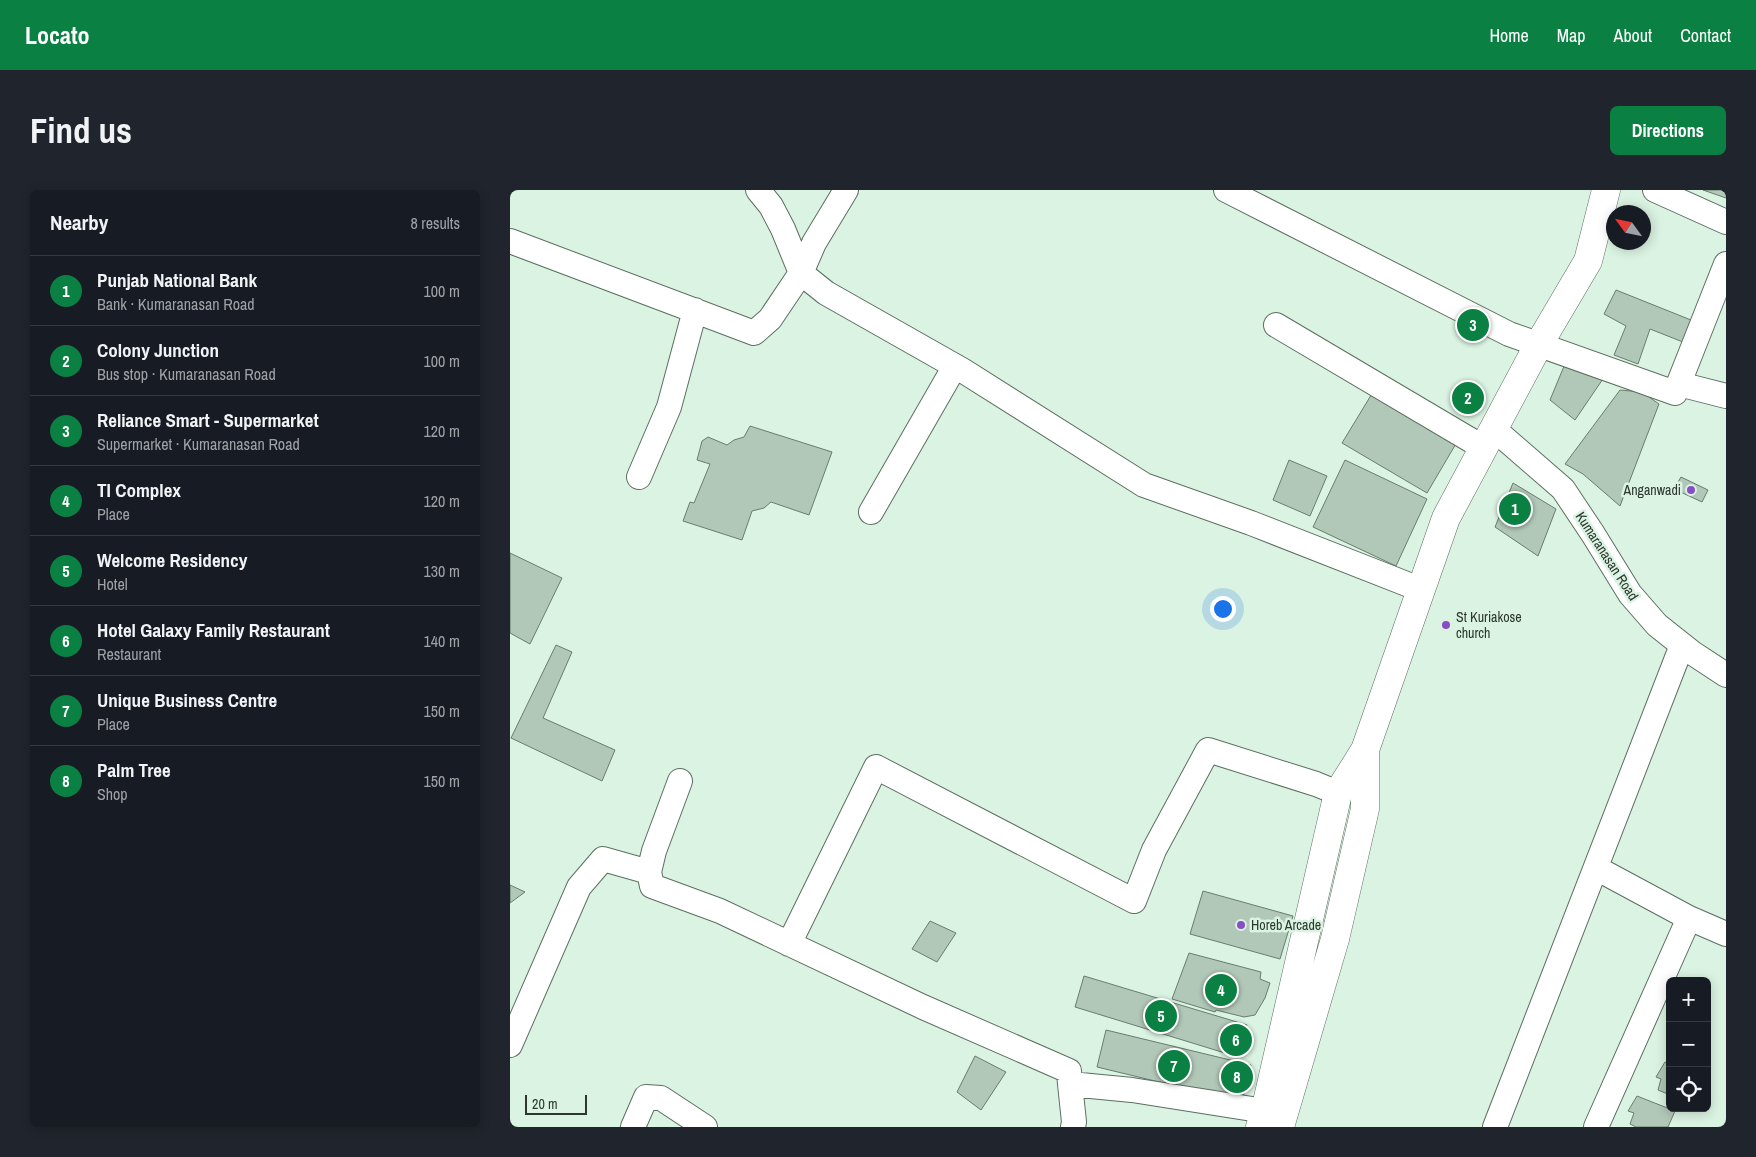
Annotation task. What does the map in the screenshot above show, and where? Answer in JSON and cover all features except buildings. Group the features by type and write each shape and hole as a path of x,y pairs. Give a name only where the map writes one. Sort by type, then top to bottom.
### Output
{"main road":[{"path":"1268,1122 1308,922 1338,793 1365,750 1446,518 1539,344 1588,261 1606,190"},
{"path":"1268,1122 1338,929 1365,808 1365,750"},
{"path":"1308,922 1338,929"}],"street":[{"path":"758,190 771,206 783,229 801,273 826,294 955,366 1144,485 1251,523 1422,590"},
{"path":"510,241 754,333 770,319 801,273 814,243 846,190"},
{"path":"1226,190 1510,334 1675,393 1726,264"},
{"path":"1655,190 1726,222"},
{"path":"639,477 669,407 695,310"},
{"name":"Kumaranasan Road","path":"1276,325 1489,439 1563,489 1594,534 1630,594 1657,626 1726,675"},
{"path":"871,512 955,366"},
{"path":"1679,384 1726,396"},
{"path":"1495,1127 1682,645"},
{"path":"789,944 876,767 1134,901 1154,850 1208,750 1316,784 1338,793"},
{"path":"680,781 654,852 649,872 652,886 720,911 923,1006 1069,1071 1073,1127"},
{"path":"510,1045 517,1011 579,887 603,859 649,872"},
{"path":"1596,868 1689,918 1726,934"},
{"path":"1596,1127 1689,918"},
{"path":"1070,1084 1132,1090 1268,1122"},
{"path":"633,1127 646,1098 661,1098 705,1127"}],"place":[{"name":"Reliance Smart - Supermarket","path":"1473,325"},
{"name":"Colony Junction","path":"1468,398"},
{"name":"Anganwadi","path":"1691,490"},
{"name":"Punjab National Bank","path":"1515,509"},
{"name":"St Kuriakose church","path":"1446,625"},
{"name":"Horeb Arcade","path":"1241,925"},
{"name":"TI Complex","path":"1221,990"},
{"name":"Welcome Residency","path":"1161,1016"},
{"name":"Hotel Galaxy Family Restaurant","path":"1236,1040"},
{"name":"Unique Business Centre","path":"1174,1066"},
{"name":"Palm Tree","path":"1237,1077"}]}
